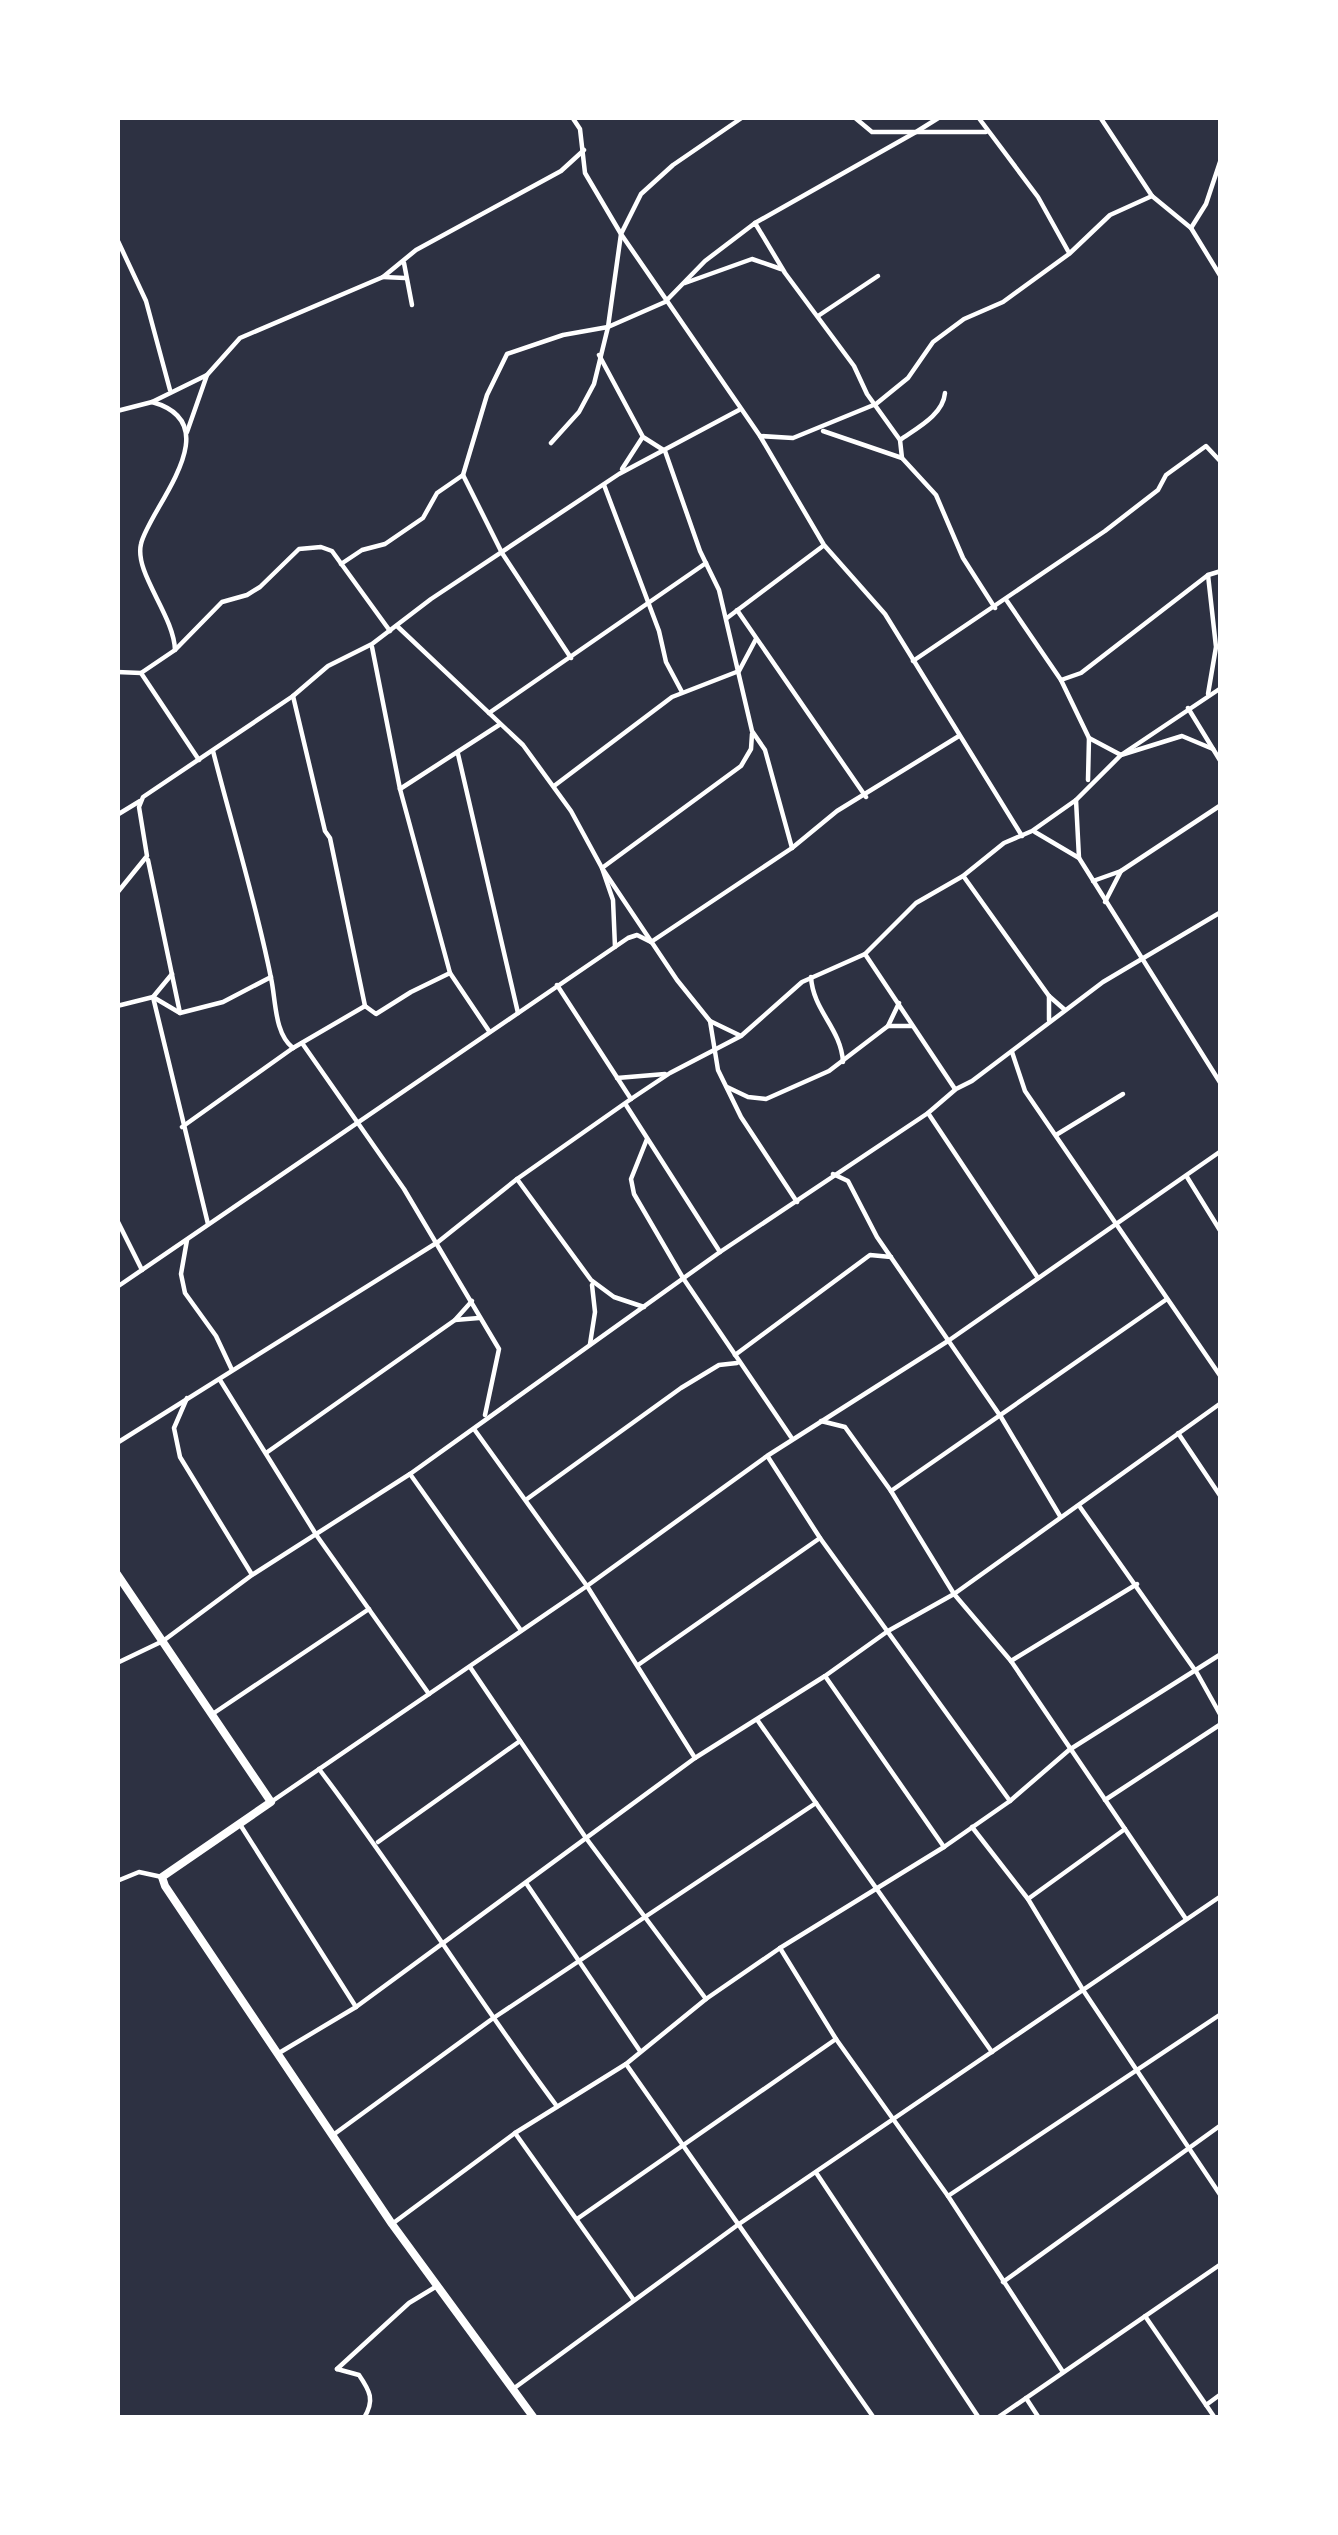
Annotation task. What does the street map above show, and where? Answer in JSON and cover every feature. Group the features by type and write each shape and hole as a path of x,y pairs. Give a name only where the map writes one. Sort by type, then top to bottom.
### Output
{"main road":[{"path":"117,1574 271,1802 162,1877 392,2224 534,2418"}],"street":[{"path":"572,117 580,129 585,173 621,234 760,436 824,545 885,614 1022,836"},
{"path":"854,117 872,132 986,131"},
{"path":"341,563 362,550 385,544 423,518 437,493 463,476 487,395 507,354 563,335 608,327 665,302 705,261 755,223 940,117"},
{"path":"978,117 1038,197 1069,254"},
{"path":"1100,117 1152,196 1191,228 1221,278"},
{"path":"551,443 588,398 599,368 621,234 641,194 673,165 741,118"},
{"path":"175,650 174,630 142,565 141,544 180,473 186,435 206,375 240,338 383,278 416,250 561,170 584,150"},
{"path":"1191,228 1206,204 1221,158"},
{"path":"760,436 794,438 876,404 908,378 933,343 964,319 1003,302 1069,254 1110,215 1152,196"},
{"path":"755,223 900,440 902,458"},
{"path":"117,239 146,301 170,390"},
{"path":"685,283 752,259 782,269"},
{"path":"404,262 412,305"},
{"path":"818,316 878,275"},
{"path":"383,278 405,278"},
{"path":"599,355 643,437 665,451 727,618 752,731 752,749 741,766 602,868"},
{"path":"117,411 152,402 206,375"},
{"path":"900,440 935,413 945,393"},
{"path":"152,402 176,414 186,435"},
{"path":"117,815 293,696 328,666 372,644 620,474 739,410"},
{"path":"819,429 902,458 936,495 963,558 995,608"},
{"path":"620,474 643,437"},
{"path":"913,662 1105,531 1206,446 1218,450 1221,463"},
{"path":"463,476 502,553 572,658"},
{"path":"604,485 666,662 682,692"},
{"path":"727,618 824,545"},
{"path":"117,672 141,673 175,650 222,602 248,595 299,549 332,551 394,628 523,745 651,941 710,1021 741,1036"},
{"path":"489,713 706,563"},
{"path":"1061,680 1081,673 1208,575 1221,572"},
{"path":"1208,575 1216,647 1208,698"},
{"path":"1007,600 1061,680 1089,738 1088,784"},
{"path":"737,610 866,797"},
{"path":"554,786 682,692 739,671 756,639"},
{"path":"372,644 400,789 450,974 490,1032"},
{"path":"141,673 199,760"},
{"path":"117,1444 438,1242 628,1101 741,1036 812,977 865,954 916,903 1076,800 1121,754 1221,688"},
{"path":"293,696 330,838 365,1006 376,1014 450,974"},
{"path":"1188,708 1221,762"},
{"path":"400,789 499,724"},
{"path":"752,731 765,750 791,848"},
{"path":"651,941 791,848 837,811 959,736"},
{"path":"1089,738 1121,754 1182,736 1213,749"},
{"path":"752,749 765,750"},
{"path":"212,751 280,1028 293,1048"},
{"path":"458,754 518,1013"},
{"path":"1076,800 1079,858"},
{"path":"140,801 180,1012"},
{"path":"1093,880 1121,872 1221,805"},
{"path":"1032,831 1079,858 1221,1084"},
{"path":"117,892 147,856"},
{"path":"602,868 613,900 615,947"},
{"path":"1105,902 1121,872"},
{"path":"964,876 1048,996 1065,1010"},
{"path":"118,1662 163,1641 252,1575 410,1474 720,1252 928,1114 1049,1021 1144,957 1220,914"},
{"path":"117,1287 615,947 637,935 651,941"},
{"path":"865,954 956,1089"},
{"path":"117,1006 153,998 172,974"},
{"path":"153,998 180,1012 223,1002 271,977"},
{"path":"812,977 815,1003 836,1028 843,1062"},
{"path":"557,985 720,1252"},
{"path":"254,988 274,993"},
{"path":"1048,996 1049,1021"},
{"path":"153,998 208,1224"},
{"path":"727,1087 766,1099 843,1062 888,1026 899,1003"},
{"path":"182,1127 302,1042 365,1006"},
{"path":"710,1021 713,1051 741,1117 797,1202"},
{"path":"888,1026 916,1027"},
{"path":"302,1042 438,1242 500,1349 484,1418"},
{"path":"842,1044 855,1049"},
{"path":"1012,1052 1025,1091 1221,1377"},
{"path":"617,1078 670,1073"},
{"path":"1056,1135 1123,1094"},
{"path":"928,1114 1038,1278"},
{"path":"647,1139 631,1185 683,1278 792,1439"},
{"path":"271,1802 587,1586 767,1456 948,1341 1221,1151"},
{"path":"833,1174 848,1181 877,1237 1000,1417 1060,1516"},
{"path":"1187,1177 1221,1232"},
{"path":"517,1179 591,1280 614,1297 644,1307"},
{"path":"117,1220 142,1270"},
{"path":"735,1355 871,1255 877,1237"},
{"path":"188,1240 181,1274 184,1293 216,1336 233,1372"},
{"path":"871,1255 891,1258"},
{"path":"590,1344 596,1312 591,1280"},
{"path":"891,1491 1167,1299"},
{"path":"266,1453 455,1320 472,1301"},
{"path":"455,1320 480,1318"},
{"path":"527,1499 718,1365 729,1347"},
{"path":"718,1365 740,1363"},
{"path":"220,1380 317,1536 429,1694"},
{"path":"188,1398 174,1428 180,1457 252,1575"},
{"path":"278,2054 356,2006 695,1758 888,1630 954,1594 1221,1403"},
{"path":"821,1421 845,1427 954,1594 1011,1661 1187,1920"},
{"path":"472,1427 587,1586 695,1758"},
{"path":"1178,1433 1221,1497"},
{"path":"767,1456 820,1538 1010,1801"},
{"path":"410,1474 520,1629"},
{"path":"1080,1507 1197,1673 1221,1720 1106,1800"},
{"path":"638,1665 820,1538"},
{"path":"1011,1661 1137,1585"},
{"path":"214,1713 371,1607"},
{"path":"392,2224 515,2133 626,2064 706,1999 780,1948 972,1828 1069,1750 1221,1654"},
{"path":"470,1667 586,1838 706,1999"},
{"path":"825,1676 944,1846"},
{"path":"758,1720 992,2052"},
{"path":"376,1844 520,1741"},
{"path":"319,1769 556,2105"},
{"path":"333,2135 492,2019 816,1804"},
{"path":"241,1826 356,2006"},
{"path":"972,1828 1028,1899 1221,2196"},
{"path":"1028,1899 1124,1829"},
{"path":"117,1881 139,1872 162,1877"},
{"path":"526,1883 640,2051"},
{"path":"513,2389 739,2224 1221,1896"},
{"path":"780,1948 836,2039 948,2196 1063,2372"},
{"path":"948,2196 1221,2014"},
{"path":"577,2219 836,2039"},
{"path":"626,2064 874,2418"},
{"path":"1004,2282 1221,2125"},
{"path":"515,2133 633,2300"},
{"path":"817,2174 979,2418"},
{"path":"997,2418 1221,2264"},
{"path":"364,2418 372,2403 370,2392 359,2375 338,2369 409,2303 437,2286"},
{"path":"1145,2316 1215,2418"},
{"path":"1206,2405 1221,2394"},
{"path":"1026,2398 1040,2418"}]}
